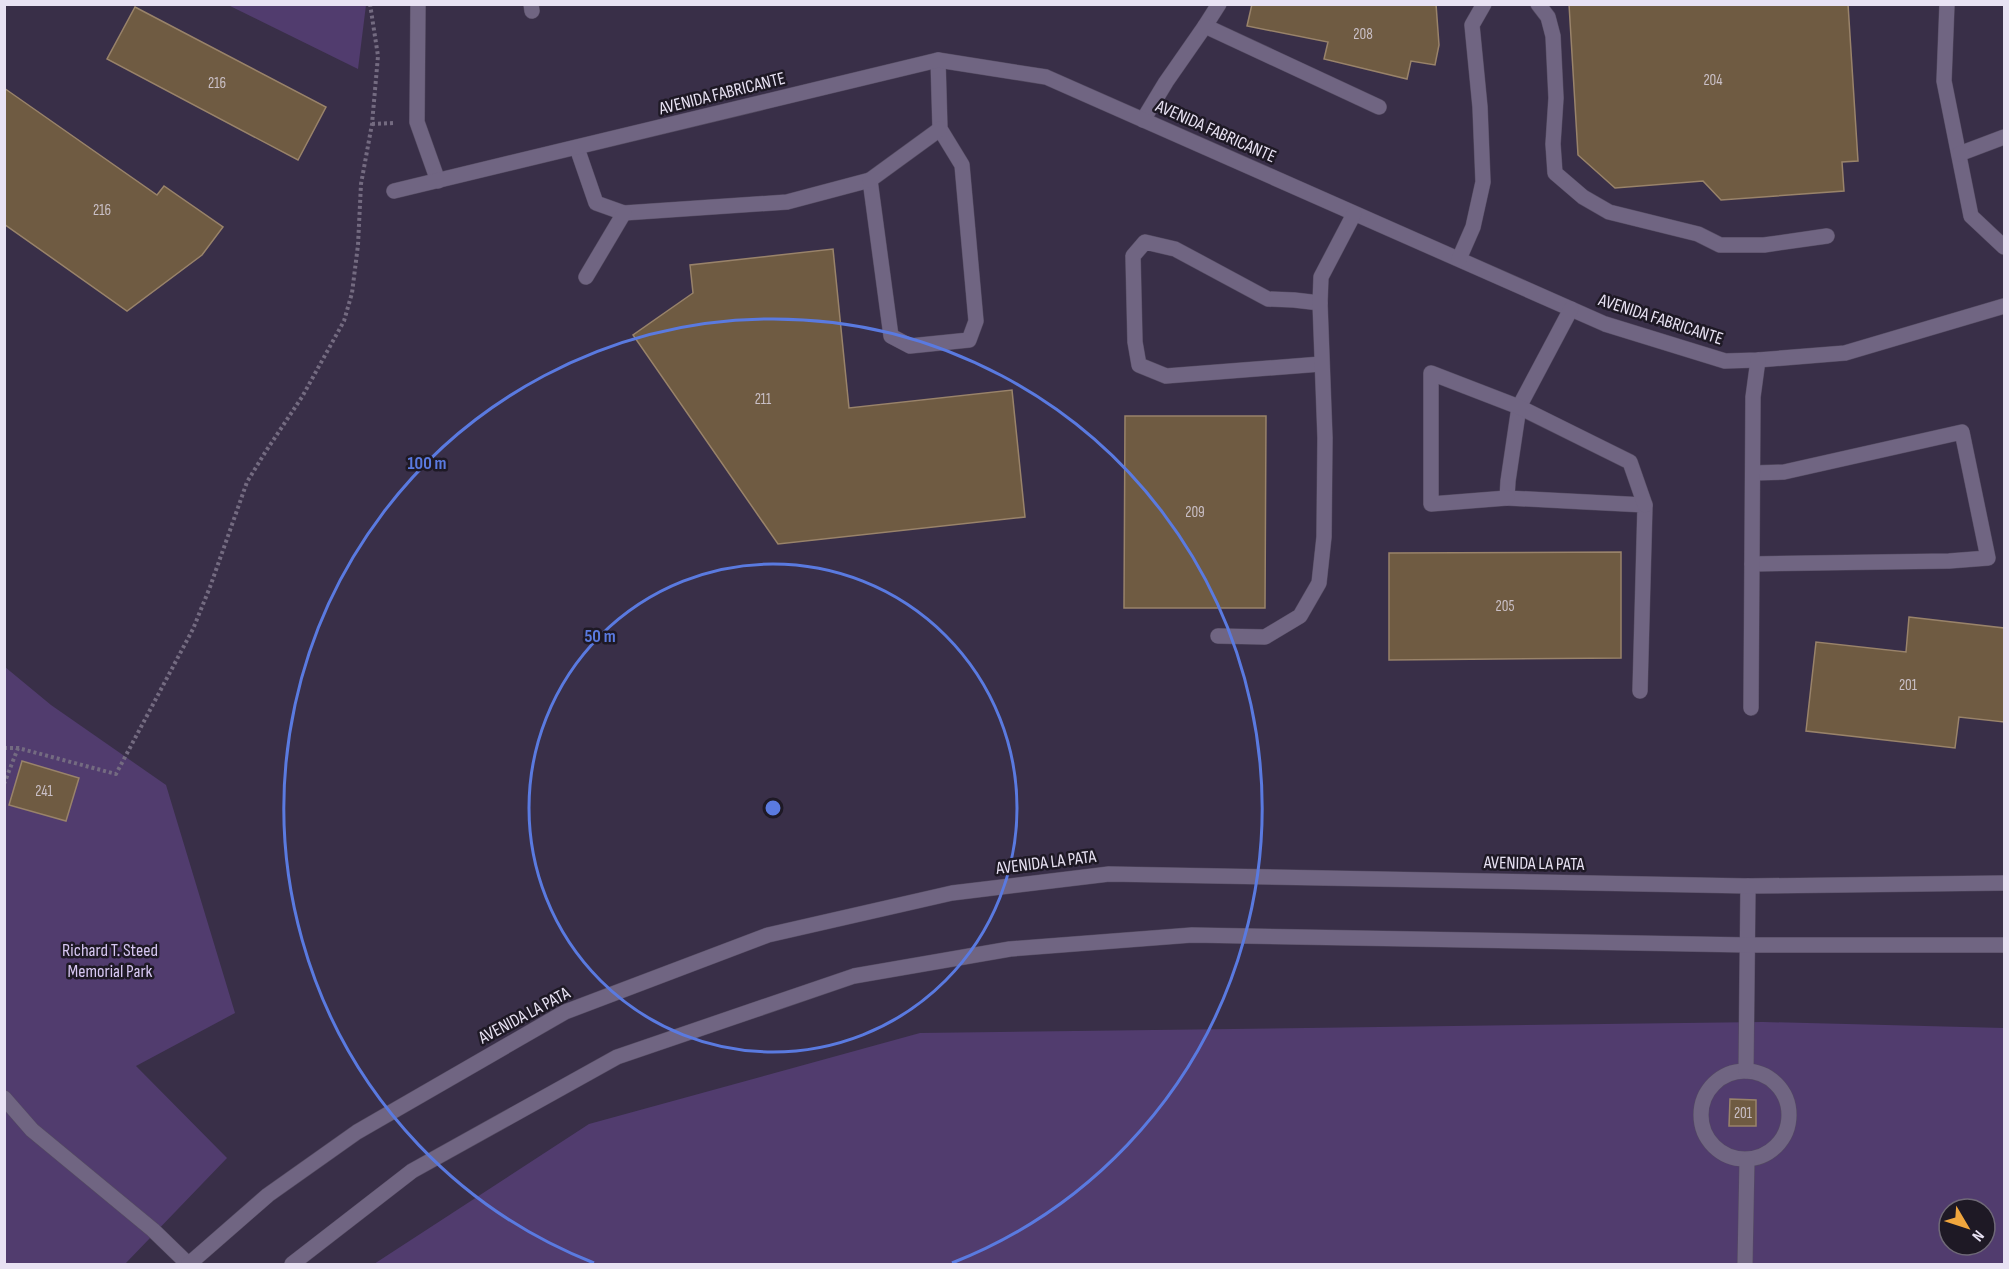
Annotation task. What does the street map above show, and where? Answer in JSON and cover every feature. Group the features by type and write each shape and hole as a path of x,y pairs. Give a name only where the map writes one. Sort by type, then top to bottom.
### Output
{"main road":[{"path":"418,4 417,122 438,180"},
{"path":"1143,120 1219,4"},
{"path":"1459,259 1473,227 1483,182 1480,107 1472,25 1484,4"},
{"path":"1539,4 1548,17 1553,36 1556,98 1553,144 1555,173 1583,197 1609,212 1698,234 1720,245 1764,245 1827,236"},
{"path":"1947,4 1944,81 1971,216 2004,247"},
{"path":"1205,26 1378,107"},
{"path":"870,180 891,336 910,346 969,340 976,321 962,165 940,129 939,60"},
{"name":"AVENIDA FABRICANTE","path":"394,191 939,60 1046,77 1605,324 1725,361 1845,353 2004,306"},
{"path":"577,148 596,203 624,213 787,202 870,180 940,129"},
{"path":"1959,154 2004,137"},
{"path":"586,277 624,213"},
{"path":"1218,636 1265,637 1300,616 1319,583 1324,537 1325,438 1321,364 1321,277 1354,214"},
{"path":"1320,303 1268,299 1175,249 1145,242 1133,256 1134,342 1139,365 1166,376 1321,364"},
{"path":"1507,498 1519,407 1571,309"},
{"path":"1751,708 1753,397 1758,360"},
{"path":"1640,691 1644,505 1630,462 1519,407 1431,373 1431,504 1507,498 1644,505"},
{"path":"1752,564 1949,561 1988,558 1962,432 1784,472 1753,473"},
{"name":"AVENIDA LA PATA","path":"189,1264 268,1195 357,1132 565,1012 768,935 952,893 1109,874 1748,886 2004,883"},
{"path":"1746,1071 1748,886"},
{"path":"292,1264 412,1171 617,1057 854,976 1010,949 1192,935 1748,945 2004,945"},
{"path":"1746,1071 1756,1071 1769,1077 1779,1086 1787,1098 1790,1112 1789,1126 1783,1139 1773,1150 1761,1157 1747,1160 1732,1158 1718,1150 1708,1140 1702,1125 1701,1110 1705,1096 1714,1083 1727,1074 1746,1071"},
{"path":"4,1098 32,1130 153,1230 189,1264"},
{"path":"1745,1264 1747,1160"}],"path":[{"path":"4,748 18,748 116,774 193,629 247,482 302,397 344,321 352,293 358,245 361,184 372,124 378,56 370,4"},
{"path":"4,784 18,748"}],"green space":[{"path":"228,5 366,5 358,69"},
{"name":"Richard T. Steed Memorial Park","path":"5,667 51,705 166,785 235,1013 136,1066 227,1158 125,1264 5,1264"},
{"path":"1763,1022 2004,1028 2004,1264 374,1264 589,1124 920,1033"}],"building":[{"path":"1252,4 1436,4 1439,45 1435,65 1411,61 1407,79 1324,59 1328,42 1247,26"},
{"path":"1569,4 1848,4 1858,161 1842,162 1844,191 1721,200 1703,181 1615,188 1578,155"},
{"path":"135,7 326,107 298,160 107,59"},
{"path":"4,88 157,195 164,186 223,227 202,255 127,311 4,224"},
{"path":"833,249 849,408 1012,390 1025,517 778,544 633,335 693,293 690,265"},
{"path":"1125,416 1266,416 1265,608 1124,608"},
{"path":"1621,552 1621,658 1389,660 1389,553"},
{"path":"1909,617 2004,628 2004,722 1959,717 1955,748 1806,731 1816,642 1906,652"},
{"path":"22,761 79,778 66,821 9,805"},
{"path":"1730,1099 1756,1100 1756,1126 1729,1126"}]}
